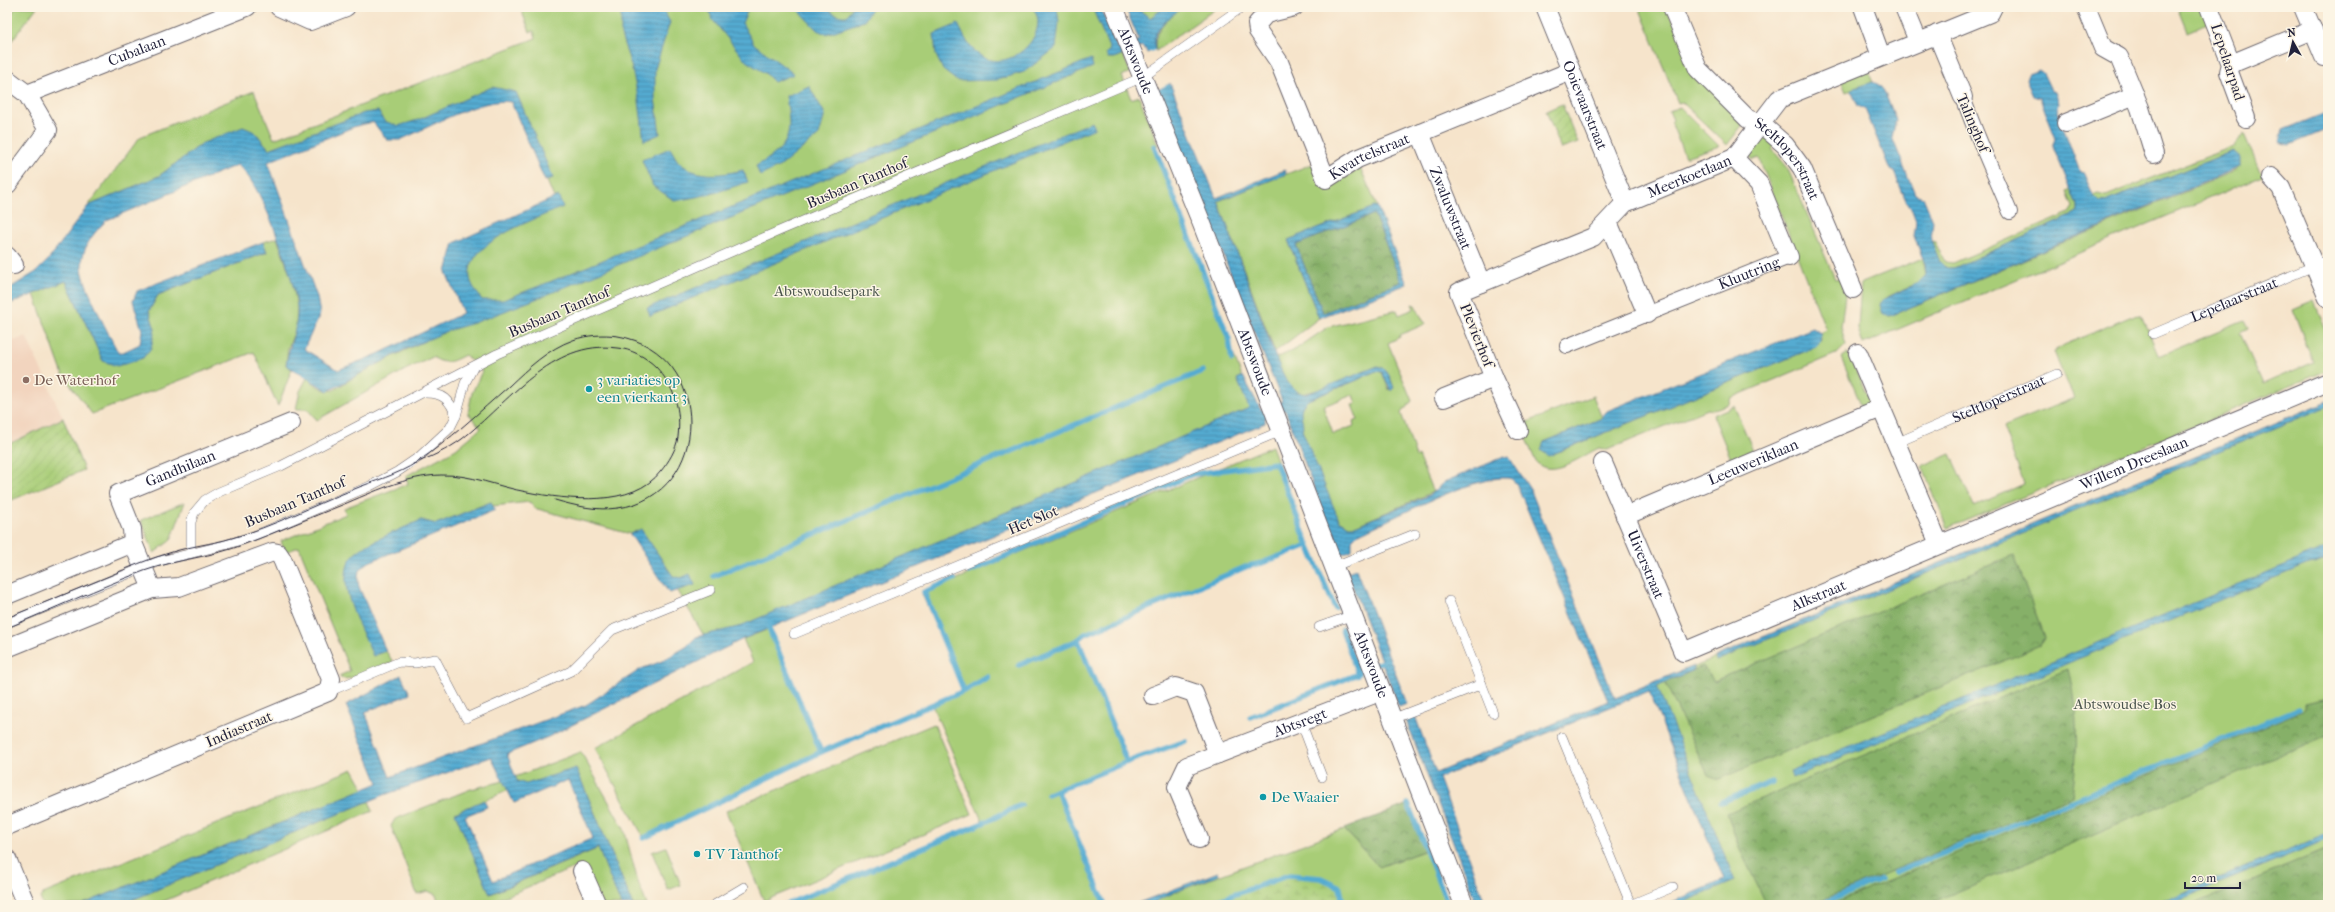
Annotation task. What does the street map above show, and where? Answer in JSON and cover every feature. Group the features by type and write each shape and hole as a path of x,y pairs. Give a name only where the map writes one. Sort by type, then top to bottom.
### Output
{"street":[{"name":"Cubalaan","path":"27,94 247,7"},
{"path":"279,7 310,21 346,7"},
{"name":"Abtswoude","path":"1114,7 1130,47 1147,75 1279,425 1354,615 1392,719 1464,905"},
{"name":"Kwartelstraat","path":"1294,7 1266,14 1257,24 1258,31 1279,62 1326,179 1357,159 1571,71"},
{"name":"Ooievaarstraat","path":"1545,7 1625,203"},
{"name":"Steltloperstraat","path":"1672,7 1698,69 1748,119 1761,124 1785,145 1802,168 1853,289"},
{"path":"1863,7 1881,56"},
{"path":"1904,7 1918,41"},
{"name":"Meerkoetlaan","path":"1459,292 1593,237 1625,203 1734,158 1779,99 1881,56 1990,13 1993,7"},
{"path":"2086,7 2103,48 2119,57 2135,95 2154,154"},
{"name":"Lepelaarpad","path":"2209,7 2231,64 2229,72 2246,118"},
{"path":"2303,7 2324,57"},
{"path":"2231,64 2312,30"},
{"name":"Talinghof","path":"1937,34 1963,97 1974,130 1989,160 2010,212"},
{"path":"7,79 27,94 48,130 7,185"},
{"path":"2066,123 2135,95"},
{"name":"Zwaluwstraat","path":"1420,133 1481,283"},
{"name":"Kluutring","path":"1567,346 1789,257 1759,184 1734,158"},
{"path":"2271,177 2281,188 2321,263 2328,298"},
{"path":"1608,222 1647,314"},
{"name":"Plevierhof","path":"1459,292 1494,378 1518,430"},
{"path":"1858,353 1939,544"},
{"name":"Plevierhof","path":"1444,398 1494,378"},
{"name":"Willem Dreeslaan","path":"1939,544 2328,382"},
{"name":"Leeuweriklaan","path":"1625,516 1881,408"},
{"name":"Gandhilaan","path":"152,590 133,543 132,529 118,494 291,423"},
{"name":"Uiverstraat","path":"1602,463 1683,652 1697,646"},
{"path":"7,595 133,543"},
{"name":"Alkstraat","path":"1697,646 1939,544"},
{"path":"7,648 152,590 179,587 273,552 278,554 282,559 329,671 331,679 328,692"},
{"path":"1153,696 1176,687 1194,693 1218,754"},
{"name":"Abtsregt","path":"1199,839 1177,787 1187,766 1382,691"},
{"name":"Indiastraat","path":"7,826 328,692"},
{"path":"7,859 26,905"},
{"path":"582,871 597,905"}],"lane":[{"name":"Busbaan Tanthof","path":"191,553 191,522 198,506 219,492 282,466 473,368 496,354 772,234 1147,75 1242,7"},
{"name":"Lepelaarstraat","path":"2153,334 2321,263"},
{"name":"Busbaan Tanthof","path":"7,623 143,567 160,561 241,540 370,486 419,456 441,439 450,428 456,416 465,383 473,368"},
{"name":"Steltloperstraat","path":"1896,443 2057,374"},
{"path":"424,393 434,393 446,397 451,402 456,416"},
{"name":"Het Slot","path":"794,634 1279,425"},
{"path":"1335,566 1415,534"},
{"path":"328,692 399,662 415,663 435,659 466,718 571,671 612,630 711,590"},
{"path":"1449,601 1493,713"},
{"path":"1319,628 1354,615"},
{"path":"1392,719 1482,684"},
{"path":"1301,722 1322,776"},
{"path":"1562,737 1631,905 1673,887"},
{"path":"714,905 744,887"}],"shaded area":[{"name":"De Waterhof","path":"7,325 14,341 26,336 63,418 7,445"}],"green space":[{"path":"16,7 37,7 7,47 7,21"},
{"name":"Abtswoudsepark","path":"520,7 1094,7 1114,58 1123,54 1130,72 1122,76 1131,99 1139,96 1158,145 1154,147 1258,419 708,643 674,584 635,532 630,534 534,508 530,502 493,506 491,502 436,524 421,520 348,566 373,656 386,651 393,662 351,678 345,679 339,676 350,671 299,547 285,552 281,541 346,514 344,508 408,484 406,476 456,449 481,428 468,413 472,393 482,371 465,355 449,362 437,360 433,357 407,369 317,420 307,409 296,409 300,391 307,378 323,389 330,391 334,390 368,369 439,333 474,313 461,251 557,205 512,97 497,94 397,133 372,112 269,149 255,132 203,143 159,176 88,206 140,137 254,91 274,139 536,38 534,31 530,32"},
{"path":"1135,7 1165,7 1150,18"},
{"path":"1182,7 1218,7 1156,51 1155,43 1159,31 1166,21"},
{"path":"1639,7 1664,7 1744,123 1727,145 1682,102 1678,103"},
{"path":"2177,7 2202,7 2208,23 2187,32"},
{"path":"1868,69 1873,82 1846,92 1841,80"},
{"path":"1562,104 1578,143 1561,149 1546,111"},
{"path":"1680,107 1719,146 1685,157 1671,122 1673,120 1669,111"},
{"path":"1758,133 1778,143 1772,149 1787,167 1835,279 1842,278 1846,288 1841,327 1846,345 1838,353 1731,398 1729,404 1712,410 1707,409 1607,450 1599,448 1568,464 1559,467 1543,467 1536,462 1520,425 1593,396 1602,418 1544,442 1548,456 1816,347 1821,340 1820,333 1826,330 1759,158 1752,160 1748,151"},
{"path":"2244,134 2262,176 1863,344 1858,328 1861,283 1923,258 1926,275 1918,283 1885,298 1883,314 1890,316 2237,170 2233,151 2107,201 2100,202 2093,195 2098,194 2106,196 2234,146"},
{"path":"1312,164 1322,188 1352,174 1360,167 1377,206 1288,240 1319,318 1275,352 1218,201"},
{"path":"2071,189 2077,205 2077,211 2071,216 1954,268 1946,268 1940,262 1931,241 1935,242 1945,262 1953,263 2069,213 2073,207 2067,191"},
{"path":"1374,214 1401,282 1323,313 1296,245"},
{"path":"277,238 292,280 297,307 296,328 288,348 286,365 292,369 278,406 254,352 92,414 63,375 34,294 66,281 103,361 143,358 155,329 149,311 158,295 267,252 263,242"},
{"path":"2314,301 2328,334 2328,370 1948,528 1922,466 1950,454 1974,506 2024,484 2003,427 2074,398 2054,352 2064,345 2132,316 2141,315 2159,356 2244,321 2248,329 2240,333 2263,384 2313,362 2293,310"},
{"path":"1412,304 1415,305 1425,324 1400,335 1400,337 1388,343 1412,401 1401,413 1416,457 1418,456 1433,492 1355,526 1349,526 1339,520 1309,454 1301,427 1301,411 1303,405 1308,400 1376,371 1382,372 1389,390 1391,379 1378,366 1322,389 1301,394 1292,388 1288,383 1276,358 1296,349 1328,327 1397,310 1399,315 1414,309","holes":["1353,395 1356,404 1352,405 1358,420 1353,422 1354,426 1333,434 1323,406"]},
{"path":"1848,353 1869,400 1868,406 1863,409 1841,358"},
{"name":"Abtswoudse Bos","path":"2328,402 2328,905 1667,905 1731,878 1651,685"},
{"path":"1734,406 1753,450 1731,459 1713,415"},
{"path":"63,418 84,470 7,502 7,445"},
{"path":"1272,446 1308,545 1262,563 1248,566 1085,634 1078,640 1127,762 1057,790 1105,905 785,905 983,823 932,705 964,691 922,594"},
{"path":"185,502 171,540 154,553 141,520"},
{"path":"2014,555 2044,637 2040,646 1719,779 1708,775 1665,682 1703,666 1714,681"},
{"path":"769,629 821,752 644,838 595,748 753,662 743,639"},
{"path":"2068,669 2072,685 2076,717 2076,748 2072,796 1810,905 1767,905 1739,848 1727,813"},
{"path":"2328,699 2328,735 1926,905 1830,905 2304,710 2304,704"},
{"path":"934,724 972,814 764,901 726,811"},
{"path":"581,752 624,829 638,882 647,905 633,905 576,768 526,785 517,781 515,777"},
{"path":"353,769 364,789 81,905 43,905 40,898 43,894"},
{"path":"504,781 509,790 456,813 490,894 599,848 621,905 602,905 579,866 484,905 440,905 436,895 428,891 417,894 391,826 395,819 471,789"},
{"path":"369,801 373,811 155,905 120,905"},
{"path":"1408,804 1426,850 1379,867 1344,829"},
{"path":"1344,829 1379,867 1426,850 1448,905 1343,905 1340,887 1289,875 1205,905 1148,905 1175,892"},
{"path":"666,847 681,885 668,890 652,852"},
{"path":"2328,849 2328,905 2192,905"},
{"path":"1289,875 1321,878 1340,887 1343,905 1205,905"}],"water":[{"path":"661,7 670,22 655,69 655,98 660,134 644,141 639,101 631,65 621,35 621,8"},
{"path":"708,7 749,7 742,23 754,44 794,74 774,82 765,73 746,61 712,19"},
{"path":"795,7 827,7 836,14 847,16 853,7 873,7 864,21 826,34 817,30"},
{"path":"1033,7 1057,8 1059,22 1056,48 1024,72 997,80 957,81 943,70 936,55 934,34 958,24 973,50 990,60 1000,61 1018,54 1032,40 1038,21"},
{"path":"1092,7 1100,7 1118,49 1139,40 1125,7 1135,7 1150,18 1165,7 1182,7 1159,28 1154,41 1156,56 1167,85 1170,83 1216,198 1285,170 1286,174 1218,201 1276,358 1291,386 1301,393 1307,394 1378,366 1387,372 1390,378 1394,388 1391,391 1382,372 1376,371 1308,400 1302,408 1302,430 1339,520 1349,526 1355,526 1430,495 1444,482 1504,457 1509,457 1531,491 1615,698 1693,666 1694,670 1657,686 1735,881 1677,905 1665,905 1724,880 1649,691 1439,778 1486,905 1477,905 1406,720 1415,716 1436,773 1608,701 1517,485 1513,480 1507,478 1493,479 1454,491 1432,500 1357,535 1352,540 1352,550 1339,555 1285,410 1265,418 1265,423 743,639 548,737 507,754 517,781 526,784 576,768 633,905 621,905 598,848 490,894 455,813 484,800 487,807 465,816 493,881 593,838 568,780 514,803 491,757 384,795 120,905 81,905 378,783 346,705 401,675 410,694 365,712 390,777 586,705 641,669 660,662 686,647 696,637 738,627 1249,408 1237,379 1243,376 1261,410 1282,401 1157,90 1161,88 1146,50 1142,46 1114,58 1108,58 1106,53 1110,50"},
{"path":"1091,59 1093,67 546,295 474,323 450,330 404,350 328,391 286,365 297,321 295,292 283,252 266,208 246,174 237,165 107,220 93,235 86,247 82,261 82,268 87,286 119,354 140,344 142,330 133,301 137,291 263,242 267,252 158,295 149,311 155,329 151,348 143,358 117,366 103,361 66,281 7,305 7,290 36,272 49,259 88,206 159,176 203,143 243,127 255,132 269,149 364,113 378,111 384,121 398,126 418,120 492,87 516,92 553,178 545,181 511,102 499,101 471,108 400,140 387,140 373,122 356,126 268,162 317,297 320,314 304,349 338,370 378,354 463,313 446,272 454,243 558,196 563,207 504,234 478,253 471,265 470,278 482,300 503,300 547,283"},
{"path":"2039,70 2043,73 2051,90 2055,92 2059,103 2057,111 2080,172 2084,173 2093,195 2100,202 2107,201 2233,151 2240,157 2240,167 1890,316 1883,314 1880,305 1882,300 1918,283 1926,275 1925,264 1914,236 1916,221 1910,205 1907,203 1894,172 1890,170 1865,109 1858,106 1851,89 1873,82 1879,85 1884,91 1896,120 1892,137 1915,194 1923,197 1933,221 1931,240 1940,262 1946,268 1954,268 2071,216 2077,211 2077,205 2053,146 2056,139 2040,98 2033,96 2026,80 2028,74"},
{"path":"809,86 825,114 819,135 782,165 760,176 756,166 777,152 787,138 789,121 786,96"},
{"path":"2328,112 2328,129 2290,145 2280,142 2283,130"},
{"path":"1092,122 1095,128 650,316 647,308"},
{"path":"670,148 679,162 694,172 702,174 719,174 743,170 748,182 711,194 675,201 653,186 642,160"},
{"path":"1377,206 1407,284 1319,318 1288,240","holes":["1374,214 1401,282 1323,313 1296,245"]},
{"path":"1813,328 1820,333 1819,344 1816,347 1548,456 1541,450 1544,442 1600,419 1607,411"},
{"path":"2328,401 2328,406 1716,661 1715,657"},
{"path":"491,502 495,510 369,562 363,567 358,576 359,587 386,651 373,656 350,602 346,573 350,561 358,551 364,547 421,520 436,524"},
{"path":"641,529 673,576 681,578 690,574 695,585 669,593 630,534"},
{"path":"2328,547 2328,559 2306,565 2198,609 1792,778 1790,771"},
{"path":"1356,569 1407,704 1399,707 1347,572"},
{"path":"2328,833 2328,839 2167,905 2154,905"},
{"path":"1218,872 1219,875 1175,892 1148,905 1133,905"}],"pier":[{"path":"1155,50 1170,83 1157,90 1159,87 1146,54"}],"waterway":[{"path":"1154,146 1229,339 1232,360"},
{"path":"714,576 1203,371"},
{"path":"969,572 1193,474 1276,463 1308,545 1262,563 1248,566 1085,634 1078,640 1019,665"},
{"path":"1308,545 1335,608"},
{"path":"954,579 924,592 964,691"},
{"path":"769,629 821,752 964,691 988,677"},
{"path":"1250,717 1358,674 1342,629"},
{"path":"1048,794 1127,762 1078,640"},
{"path":"1357,671 1382,662"},
{"path":"1895,873 2298,709"},
{"path":"1127,762 1186,741"},
{"path":"644,838 821,752"},
{"path":"1721,802 1772,782"},
{"path":"1057,790 1105,905"},
{"path":"1408,804 1448,905"},
{"path":"785,905 983,823 1021,805"},
{"path":"1205,905 1289,875 1321,878 1340,887 1343,905"},
{"path":"1819,905 1881,879"}],"tram line":[{"path":"7,618 161,555 247,533 278,522 338,496 402,471 410,467 453,435 531,366 555,348 573,340 595,335 607,335 618,336 650,347 672,368 686,394 690,423 685,452 672,478 649,498 618,508 602,509 586,507 555,500"},
{"path":"7,628 144,571 233,548 269,535 378,490 415,478 452,475 516,490 580,499 617,496 634,491 649,483 661,471 672,455 676,446 679,427 675,399 663,375 648,360 638,354 617,348 594,348 572,353 552,363 532,377 451,447 413,464"}],"place":[{"name":"De Waterhof","path":"26,380"},
{"name":"3 variaties op een vierkant 3","path":"589,389"},
{"name":"De Waaier","path":"1263,797"},
{"name":"TV Tanthof","path":"697,854"}]}
